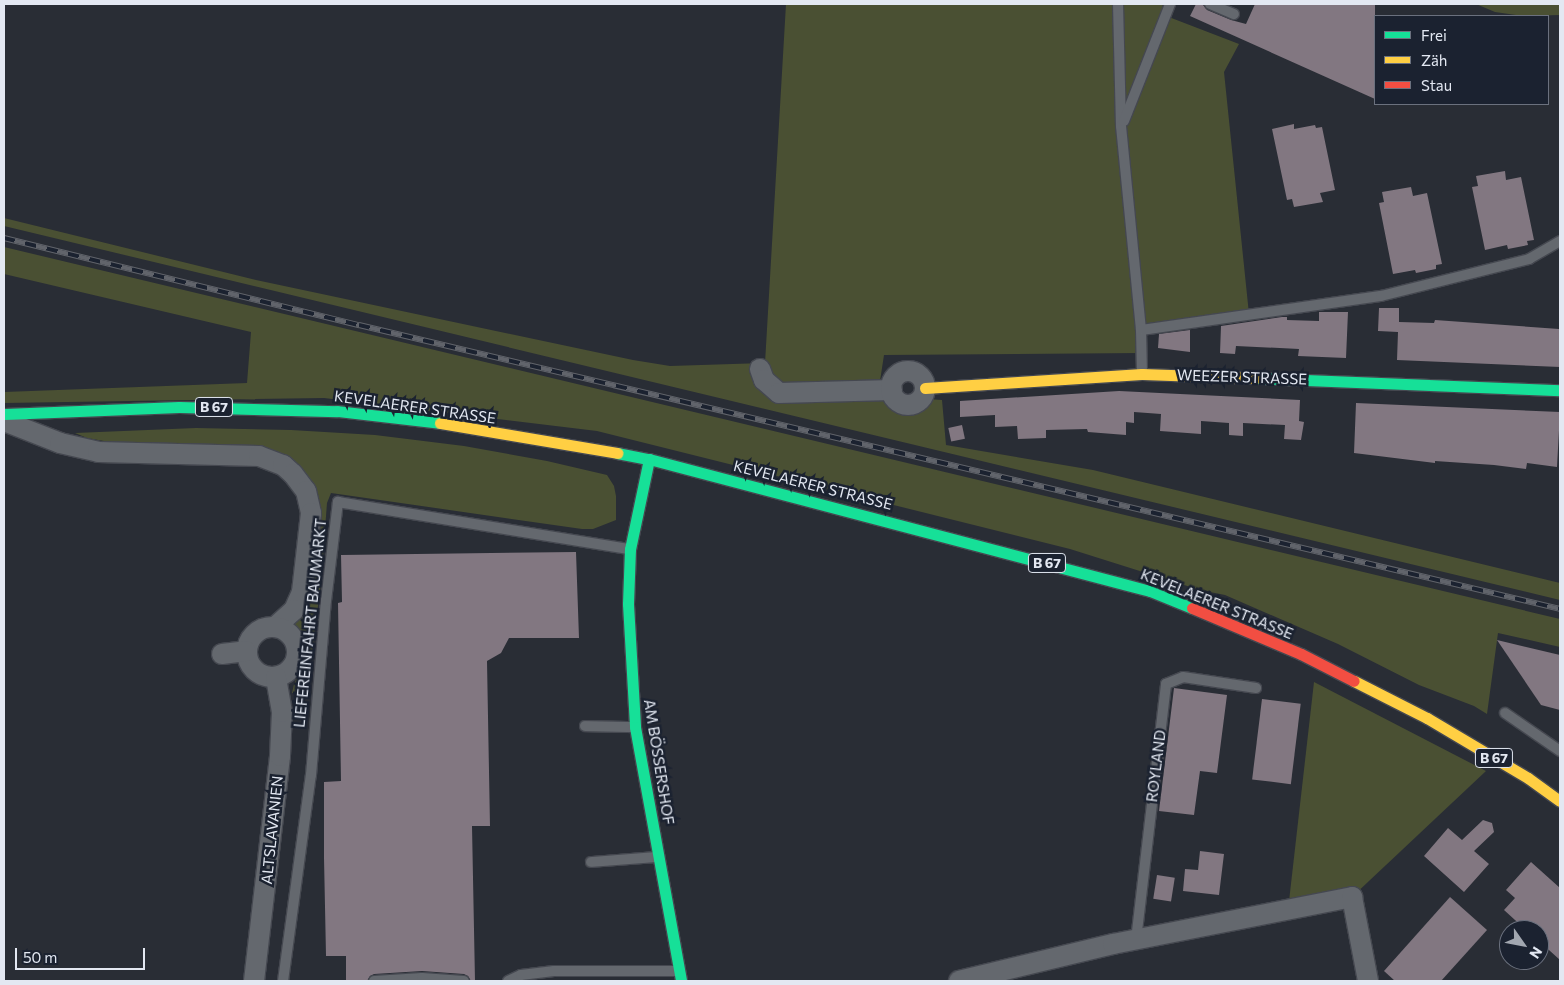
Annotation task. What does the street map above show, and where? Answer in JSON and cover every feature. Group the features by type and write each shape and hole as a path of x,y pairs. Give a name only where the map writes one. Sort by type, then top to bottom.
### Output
{"main road":[{"name":"WEEZER STRASSE","path":"925,388 1142,374 1560,390"},
{"name":"KEVELAERER STRASSE","path":"4,414 179,407 337,411 424,420 649,459 1150,591 1301,654 1418,713 1528,778 1560,801"},
{"name":"AM BÖSSERSHOF","path":"649,459 630,549 628,604 635,727 680,976"}],"street":[{"name":"WEEZER STRASSE","path":"760,369 764,380 779,392 892,390 895,378 905,372 917,374 921,377 925,388"},
{"path":"4,420 60,443 98,452 259,456 283,466 293,474 306,491 311,513 302,592 294,610 275,626 261,629 250,638 246,651 250,666 261,676 276,678 290,671 297,659 297,644 288,632 275,626"},
{"path":"222,654 246,651"},
{"name":"ALTSLAVANIEN","path":"254,981 280,756 282,712 276,678"},
{"path":"959,981 1136,940 1352,897 1368,981"}],"lane":[{"path":"1118,4 1122,126 1141,330 1142,374"},
{"path":"1122,126 1170,4"},
{"path":"1210,4 1234,14"},
{"path":"1141,330 1381,296 1529,259 1560,241"},
{"name":"LIEFEREINFAHRT BAUMARKT","path":"283,981 311,776 326,601 338,502 630,549"},
{"name":"ROYLAND","path":"1136,940 1166,684 1183,677 1256,688"},
{"path":"1505,713 1560,751"},
{"path":"585,726 635,727"},
{"path":"591,862 660,857"},
{"path":"508,981 521,975 554,971 680,976"},
{"path":"374,981 422,978 464,981"}],"green space":[{"path":"786,4 1163,4 1161,14 1239,44 1224,72 1249,314 1141,330 1142,353 884,355 880,381 882,400 892,410 902,413 913,413 922,407 928,399 942,400 946,445 1093,470 1560,583 1560,600 4,226 4,218 256,280 633,360 670,366 765,363"},
{"path":"1476,4 1560,4 1560,15 1516,15 1495,12"},
{"path":"4,247 1560,619 1560,647 1498,633 1487,714 1474,706 1419,685 1338,644 1225,595 1200,590 1070,549 597,431 324,398 4,403 4,392 247,383 251,332 4,274"},
{"path":"196,428 291,430 375,435 464,446 547,461 607,475 614,486 616,496 616,520 593,529 582,529 331,493 327,503 321,582 307,692 292,693 294,684 307,656 303,636 291,622 314,488 298,464 285,456 262,448 115,443 87,438 75,433"},
{"path":"1314,682 1486,771 1352,897 1288,910"}],"building":[{"path":"1196,4 1203,5 1207,10 1246,24 1255,4 1375,4 1374,99 1190,16"},
{"path":"1294,124 1294,129 1315,125 1316,128 1322,127 1335,190 1320,193 1323,202 1294,207 1292,199 1287,200 1272,129"},
{"path":"1505,171 1506,180 1521,177 1534,240 1527,241 1528,245 1508,249 1507,245 1485,250 1472,187 1478,186 1476,176"},
{"path":"1411,187 1413,196 1427,193 1442,264 1436,265 1436,269 1416,273 1415,270 1393,274 1379,203 1384,202 1382,192"},
{"path":"1379,308 1399,308 1399,322 1434,323 1435,320 1559,329 1560,367 1397,360 1398,332 1378,331"},
{"path":"1319,312 1348,312 1346,358 1298,356 1299,349 1236,346 1235,354 1220,353 1221,326 1282,317 1287,317 1287,320 1319,321"},
{"path":"1190,330 1190,352 1158,348 1159,334"},
{"path":"1119,391 1300,400 1299,421 1304,422 1301,440 1284,439 1285,425 1243,423 1243,436 1229,435 1229,423 1201,421 1201,434 1160,431 1161,414 1134,412 1134,423 1126,422 1126,435 1088,432 1087,429 1046,430 1046,438 1018,439 1017,426 995,427 995,415 960,417 960,401"},
{"path":"1356,403 1560,412 1557,467 1527,463 1526,469 1435,461 1435,463 1354,453"},
{"path":"962,425 965,439 951,442 948,428"},
{"path":"576,552 579,638 509,638 501,653 487,661 490,826 472,826 475,981 471,981 464,974 422,971 374,974 367,981 346,981 346,956 326,956 324,858 324,782 341,781 338,603 342,602 341,555"},
{"path":"1497,640 1560,655 1560,710 1541,705"},
{"path":"1174,688 1227,695 1217,773 1200,771 1194,815 1159,811"},
{"path":"1262,699 1301,704 1291,784 1252,779"},
{"path":"1483,820 1492,823 1494,832 1474,851 1489,864 1464,892 1424,856 1448,828 1462,840"},
{"path":"1200,851 1224,854 1219,895 1183,891 1185,869 1198,870"},
{"path":"1531,862 1560,888 1560,960 1549,950 1549,920 1515,920 1504,910 1515,898 1506,890"},
{"path":"1157,875 1175,878 1171,902 1153,899"},
{"path":"1450,897 1487,930 1441,981 1395,981 1384,971"}],"railway":[{"path":"4,238 359,325 1560,609"}],"traffic: fast":[{"path":"1256,378 1560,390"},
{"path":"4,414 179,407 337,411 440,423"},
{"path":"617,453 649,459 1150,591 1192,608"},
{"path":"649,459 630,549 628,604 635,727 681,981"}],"traffic: slow":[{"path":"925,388 1142,374 1256,378"},
{"path":"440,423 617,453"},
{"path":"1354,681 1427,718 1528,778 1560,801"}],"traffic: jam":[{"path":"1192,608 1301,654 1354,681"}]}
